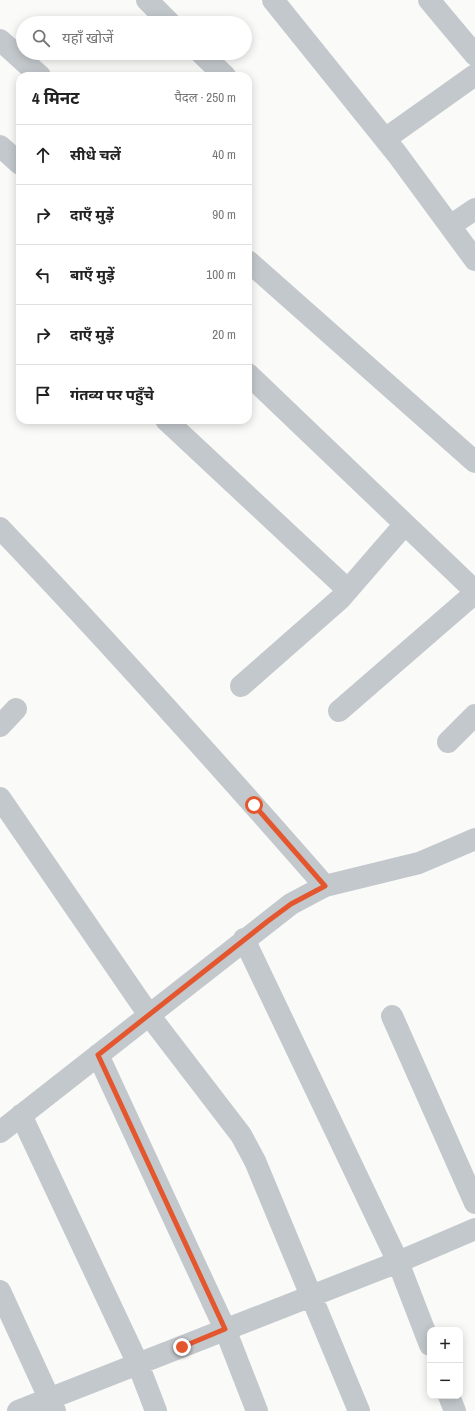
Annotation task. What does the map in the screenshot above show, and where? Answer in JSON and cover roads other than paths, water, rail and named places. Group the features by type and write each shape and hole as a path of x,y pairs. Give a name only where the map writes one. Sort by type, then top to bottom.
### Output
{"street":[{"path":"146,0 163,16"},
{"path":"273,0 385,138 475,260"},
{"path":"429,0 475,55"},
{"path":"0,40 16,54"},
{"path":"22,60 36,72"},
{"path":"208,60 221,72"},
{"path":"385,138 475,75"},
{"path":"0,146 16,160"},
{"path":"450,226 475,209"},
{"path":"252,265 475,462"},
{"path":"252,378 475,592 339,711"},
{"path":"170,424 348,590"},
{"path":"241,686 340,599 405,524"},
{"path":"0,528 65,596 214,759 325,886"},
{"path":"0,726 16,709"},
{"path":"448,742 475,715"},
{"path":"0,798 149,1015 241,1135 255,1161 359,1411"},
{"path":"0,1132 244,939 291,904 325,886 419,863 475,839"},
{"path":"244,939 398,1262 427,1337"},
{"path":"392,1016 475,1203"},
{"path":"98,1055 225,1329 257,1411"},
{"path":"21,1116 138,1364 156,1411"},
{"path":"18,1411 52,1405 138,1364 398,1262 475,1229"},
{"path":"0,1291 52,1405"},
{"path":"451,1399 455,1411"}]}
